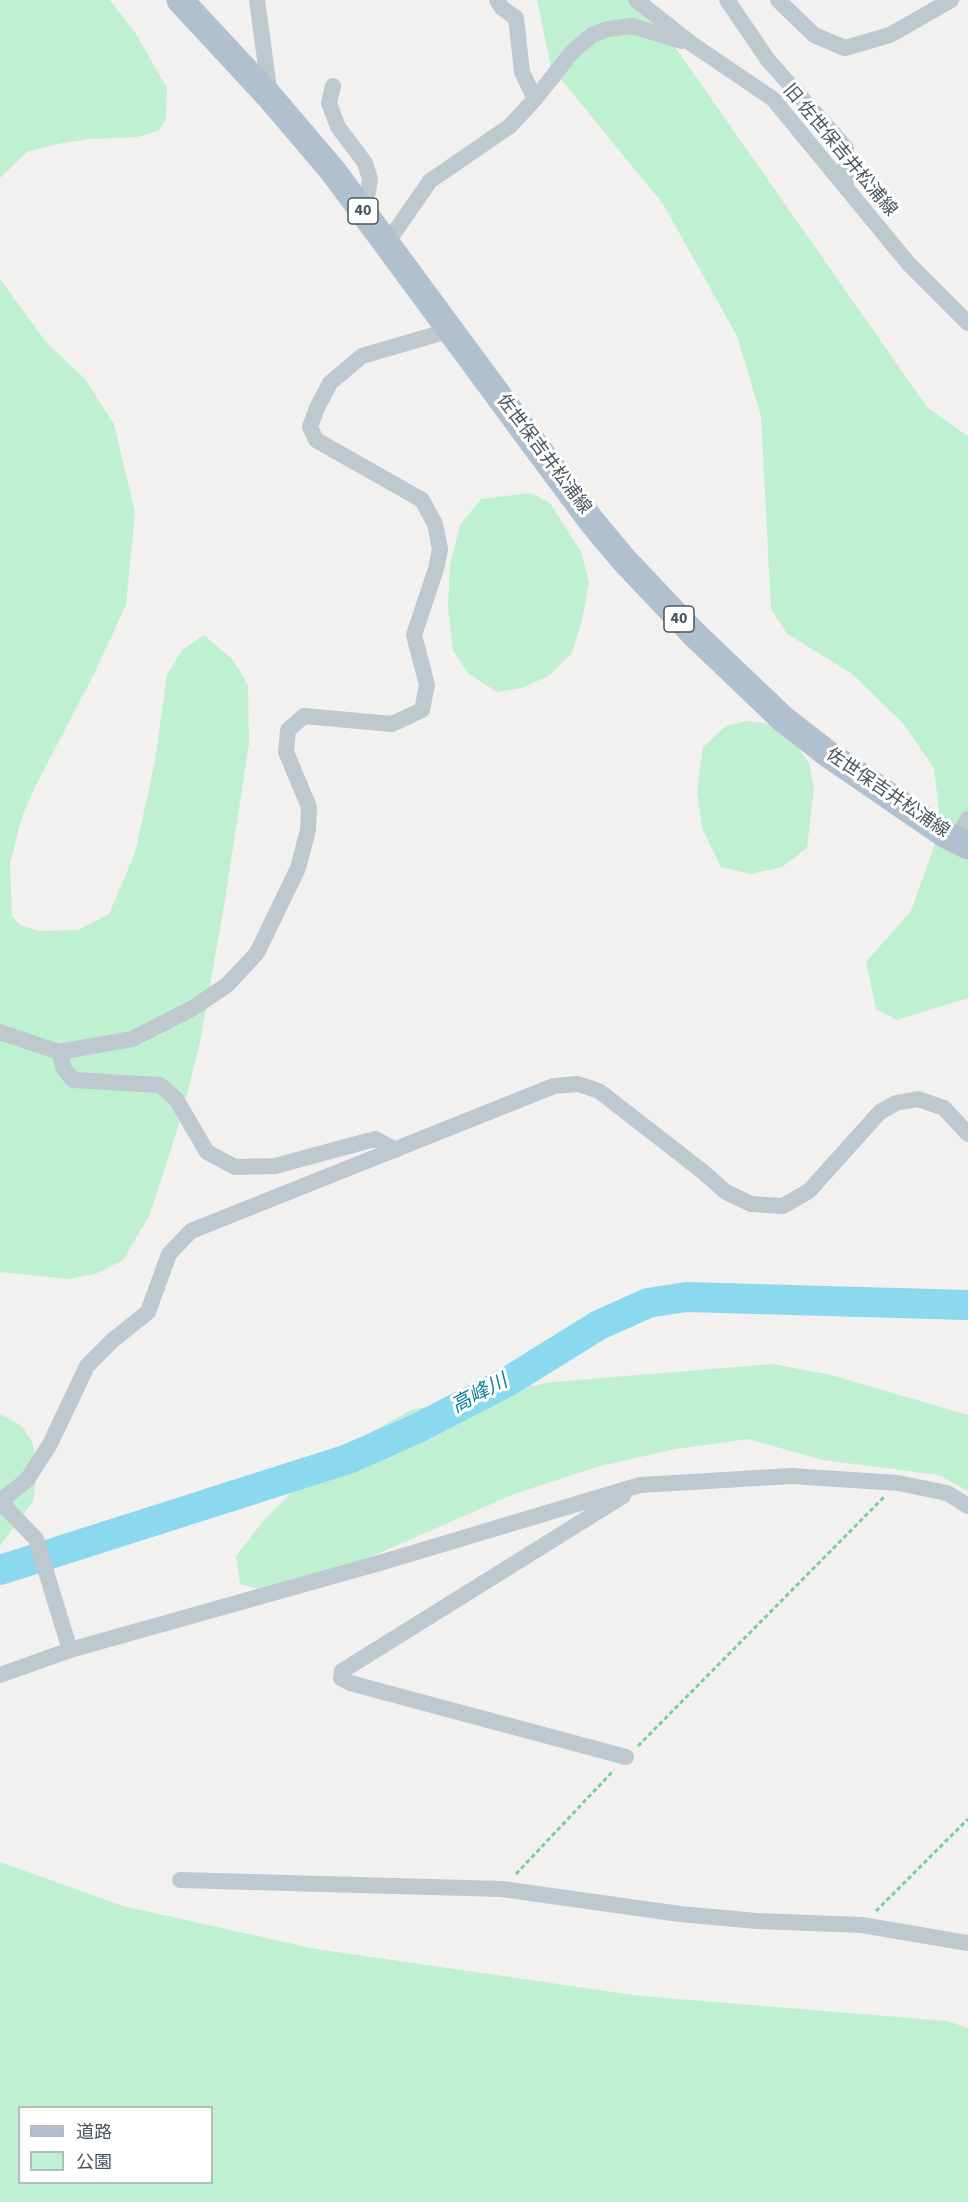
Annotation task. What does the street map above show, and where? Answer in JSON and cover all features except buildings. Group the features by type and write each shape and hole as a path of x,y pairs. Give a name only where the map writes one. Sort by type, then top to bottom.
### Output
{"main road":[{"name":"佐世保吉井松浦線","path":"180,0 270,97 333,171 593,523 624,560 694,634 783,719 828,754 964,835"}],"street":[{"path":"257,0 270,97"},
{"path":"497,0 502,8 516,18 522,72 536,99"},
{"name":"旧 佐世保吉井松浦線","path":"636,0 692,44 773,99 908,263 968,323"},
{"path":"727,0 768,60 846,148 846,188"},
{"path":"778,0 814,35 845,48 890,35 951,0"},
{"path":"387,243 430,182 510,126 536,99 572,52 592,35 608,29 632,26 692,44"},
{"path":"333,86 330,104 338,127 365,163 370,179 368,192 358,205"},
{"path":"0,1032 59,1053 132,1039 193,1008 227,985 257,953 298,868 308,830 309,807 286,752 288,730 304,716 392,724 422,710 428,685 414,635 441,549 435,524 422,500 316,440 310,427 316,408 330,383 362,356 451,330"},
{"path":"59,1053 64,1069 74,1080 160,1085 176,1099 207,1152 235,1167 275,1166 375,1139 396,1150"},
{"path":"70,1650 36,1539 7,1509 2,1498 27,1480 50,1444 87,1366 148,1312 169,1254 191,1231 554,1086 578,1084 599,1091 726,1192 751,1204 783,1206 809,1191 880,1112 896,1103 918,1099 944,1108 968,1134"},
{"path":"0,1675 70,1650 382,1562 640,1485 792,1476 898,1483 947,1493 968,1506"},
{"path":"626,1757 350,1683 340,1678 342,1671 640,1485"},
{"path":"180,1880 502,1889 680,1914 757,1921 862,1925 968,1943"}],"path":[{"path":"502,1889 626,1757 898,1483"},
{"path":"862,1925 968,1819"}],"green space":[{"path":"0,0 110,0 136,34 167,88 166,120 158,131 137,137 90,139 57,144 27,152 0,178"},
{"path":"537,0 645,0 647,7 927,407 968,435 968,998 897,1020 876,1009 866,962 911,911 941,827 934,768 902,722 851,673 787,634 771,609 761,416 737,336 663,204 551,67"},
{"path":"0,279 46,342 85,379 114,424 135,512 126,605 22,817 10,863 12,916 20,925 39,931 78,930 109,914 135,853 155,761 167,675 182,650 204,635 233,660 248,685 249,744 225,900 201,1037 180,1121 150,1214 123,1260 95,1274 68,1279 0,1272"},
{"path":"531,493 550,503 581,552 589,582 582,620 572,653 550,675 522,688 497,692 469,674 453,651 448,606 450,565 460,525 481,499"},
{"path":"748,721 770,724 791,738 809,763 814,788 807,848 782,867 751,874 721,867 702,828 697,792 703,747 726,726"},
{"path":"773,1364 831,1375 968,1415 968,1491 939,1475 823,1460 748,1439 676,1449 600,1466 514,1494 368,1558 270,1592 240,1584 236,1556 264,1520 295,1489 348,1445 411,1410 552,1382"},
{"path":"0,1414 22,1426 32,1442 38,1466 33,1501 0,1546"},
{"path":"0,1862 123,1906 316,1949 641,1996 947,2021 968,2028 968,2202 0,2202"}],"waterway":[{"name":"高峰川","path":"0,1570 348,1459 418,1428 507,1382 599,1325 648,1303 686,1297 968,1305"}]}
